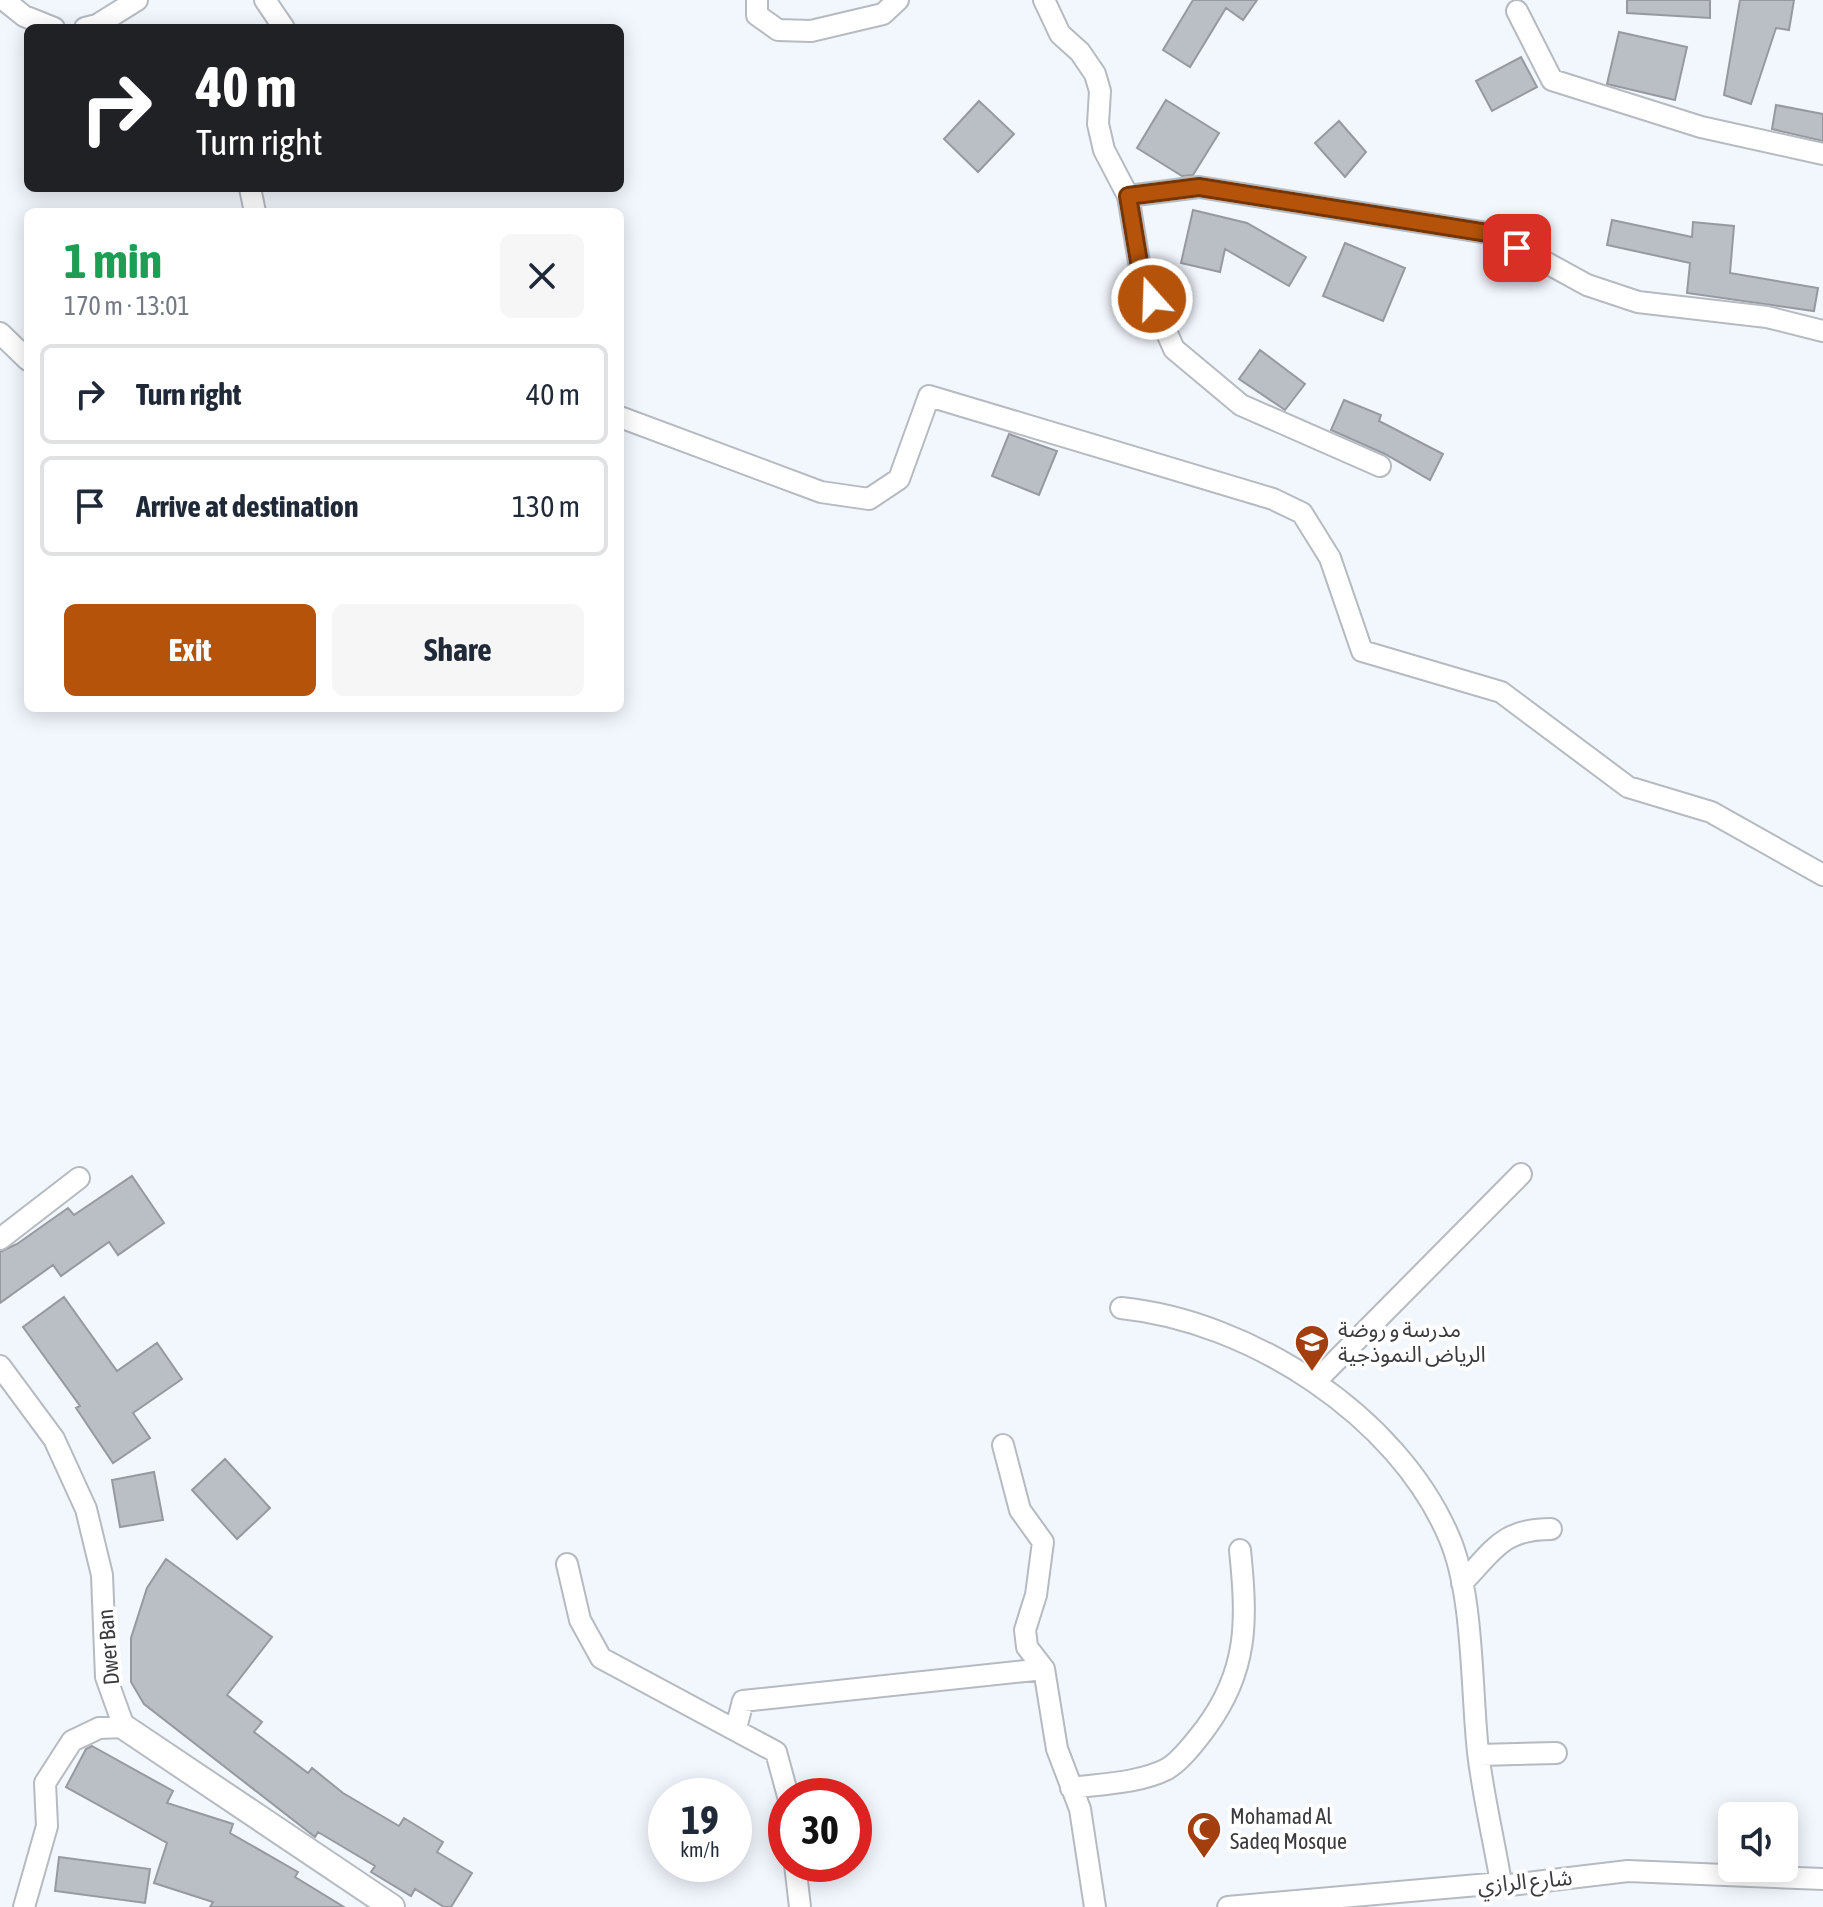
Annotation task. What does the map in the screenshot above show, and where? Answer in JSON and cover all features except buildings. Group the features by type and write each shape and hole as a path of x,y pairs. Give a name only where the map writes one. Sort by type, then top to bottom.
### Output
{"street":[{"path":"4,0 24,16 44,24"},
{"path":"99,24 137,0"},
{"path":"265,0 281,24"},
{"path":"757,0 757,15 778,30 811,31 883,14 898,0"},
{"path":"1044,0 1060,34 1080,52 1095,74 1100,91 1098,124 1104,150 1128,196 1141,274 1174,349 1241,405 1380,466"},
{"path":"1517,11 1552,80 1701,127 1823,154"},
{"path":"1128,196 1199,187 1494,234 1587,285 1638,302 1767,317 1823,331"},
{"path":"0,333 24,356"},
{"path":"624,418 821,492 869,499 899,479 929,396 1273,499 1302,513 1330,558 1362,651 1501,692 1628,787 1711,812 1823,875"},
{"path":"1315,1382 1521,1174"},
{"path":"0,1239 79,1178"},
{"path":"1121,1308 1167,1313 1250,1347 1315,1382 1372,1427 1421,1485 1450,1538 1462,1583 1479,1755 1501,1883"},
{"name":"Dwer Ban","path":"0,1366 54,1439 86,1509 102,1575 106,1677 124,1727"},
{"path":"1003,1445 1020,1510 1043,1542 1036,1595 1025,1630 1027,1647 1044,1669 1057,1749 1080,1809 1095,1907"},
{"path":"1462,1583 1504,1540 1522,1529 1551,1529"},
{"path":"1071,1788 1128,1780 1167,1768 1196,1741 1225,1702 1246,1631 1240,1550"},
{"path":"567,1564 580,1620 601,1658 776,1752 783,1778"},
{"path":"736,1728 743,1701 1044,1669"},
{"path":"24,1907 47,1826 45,1783 72,1741 99,1728 124,1727 392,1907"},
{"path":"1479,1755 1556,1753"},
{"name":"شارع الرازي","path":"1228,1907 1501,1883 1510,1885 1628,1871 1823,1879"},
{"path":"797,1882 800,1907"}],"place":[{"name":"مدرسة و روضة الرياض النموذجية","path":"1312,1373"},
{"name":"Mohamad Al Sadeq Mosque","path":"1204,1860"}],"route":[{"path":"1152,299 1141,274 1128,196 1199,187 1494,234 1517,248"}]}
